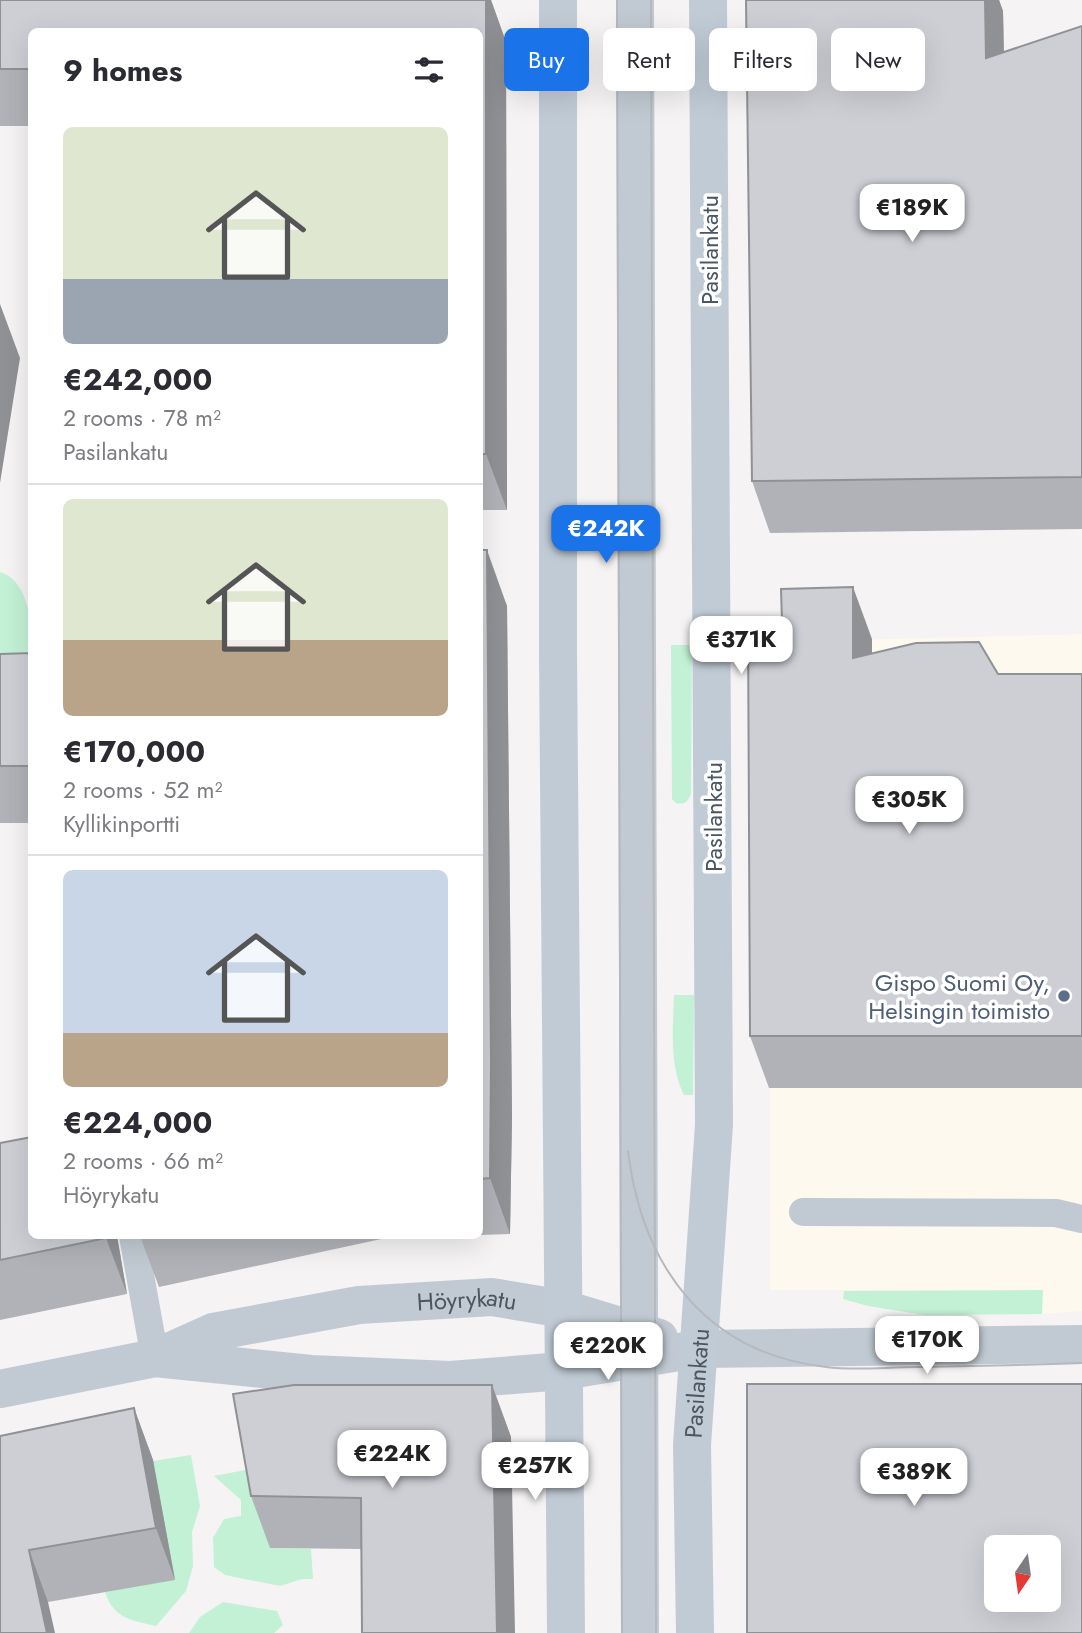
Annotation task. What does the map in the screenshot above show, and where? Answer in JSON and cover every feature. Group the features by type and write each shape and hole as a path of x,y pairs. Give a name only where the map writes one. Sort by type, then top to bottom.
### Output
{"street":[{"path":"558,0 558,667 566,1633"},
{"path":"635,0 640,1633"},
{"name":"Pasilankatu","path":"695,1633 692,1445 714,1125 708,0"},
{"name":"Höyrykatu","path":"0,1389 155,1358 213,1332 359,1305 492,1297 564,1309 638,1345 698,1349 1082,1344"},
{"name":"Höyrykatu","path":"155,1358 311,1374 450,1380 563,1371 638,1345"}],"lane":[{"path":"803,1212 1042,1213 1082,1219"},
{"path":"134,1239 155,1358"}],"shaded area":[{"path":"1082,634 1082,1311 1042,1314 1042,1290 770,1290 769,642"}],"green space":[{"path":"0,572 14,580 28,609 28,710 0,710"},
{"path":"671,645 692,645 691,794 687,801 681,804 672,799"},
{"path":"674,995 694,995 693,1095 684,1095 676,1071 673,1046"},
{"path":"1043,1290 1042,1314 924,1315 843,1299 844,1291"},
{"path":"191,1455 200,1506 192,1532 193,1566 186,1591 156,1626 131,1620 113,1608 105,1592 174,1579 153,1461"},
{"path":"256,1468 270,1548 311,1549 313,1579 302,1579 280,1586 225,1575 214,1567 213,1538 224,1519 241,1516 241,1500 214,1476"},
{"path":"223,1602 277,1611 283,1625 274,1633 189,1633 200,1617"}],"building":[{"path":"0,0 486,0 486,454 483,454 483,28 28,28 28,69 0,69"},
{"path":"746,0 985,0 986,58 1082,26 1082,477 752,481 747,91 817,91 817,28 746,28"},
{"path":"483,550 487,550 490,1178 483,1179"},
{"path":"853,587 853,658 916,643 979,642 998,674 1082,674 1082,1036 750,1036 748,621 782,622 781,589"},
{"path":"28,653 28,766 0,766 0,654"},
{"path":"28,1138 28,1239 101,1239 0,1260 0,1143"},
{"path":"747,1384 1082,1384 1082,1633 747,1633"},
{"path":"294,1385 492,1385 497,1633 362,1633 361,1498 251,1496 233,1394"},
{"path":"134,1408 156,1528 29,1550 47,1633 0,1633 0,1436"}],"tram line":[{"path":"617,0 622,1633"},
{"path":"651,0 656,1633"},
{"path":"628,1151 636,1193 648,1231 665,1266 687,1297 714,1323 746,1344 783,1358 837,1368 1082,1363"}],"place":[{"name":"Gispo Suomi Oy, Helsingin toimisto","path":"1064,996"}]}
